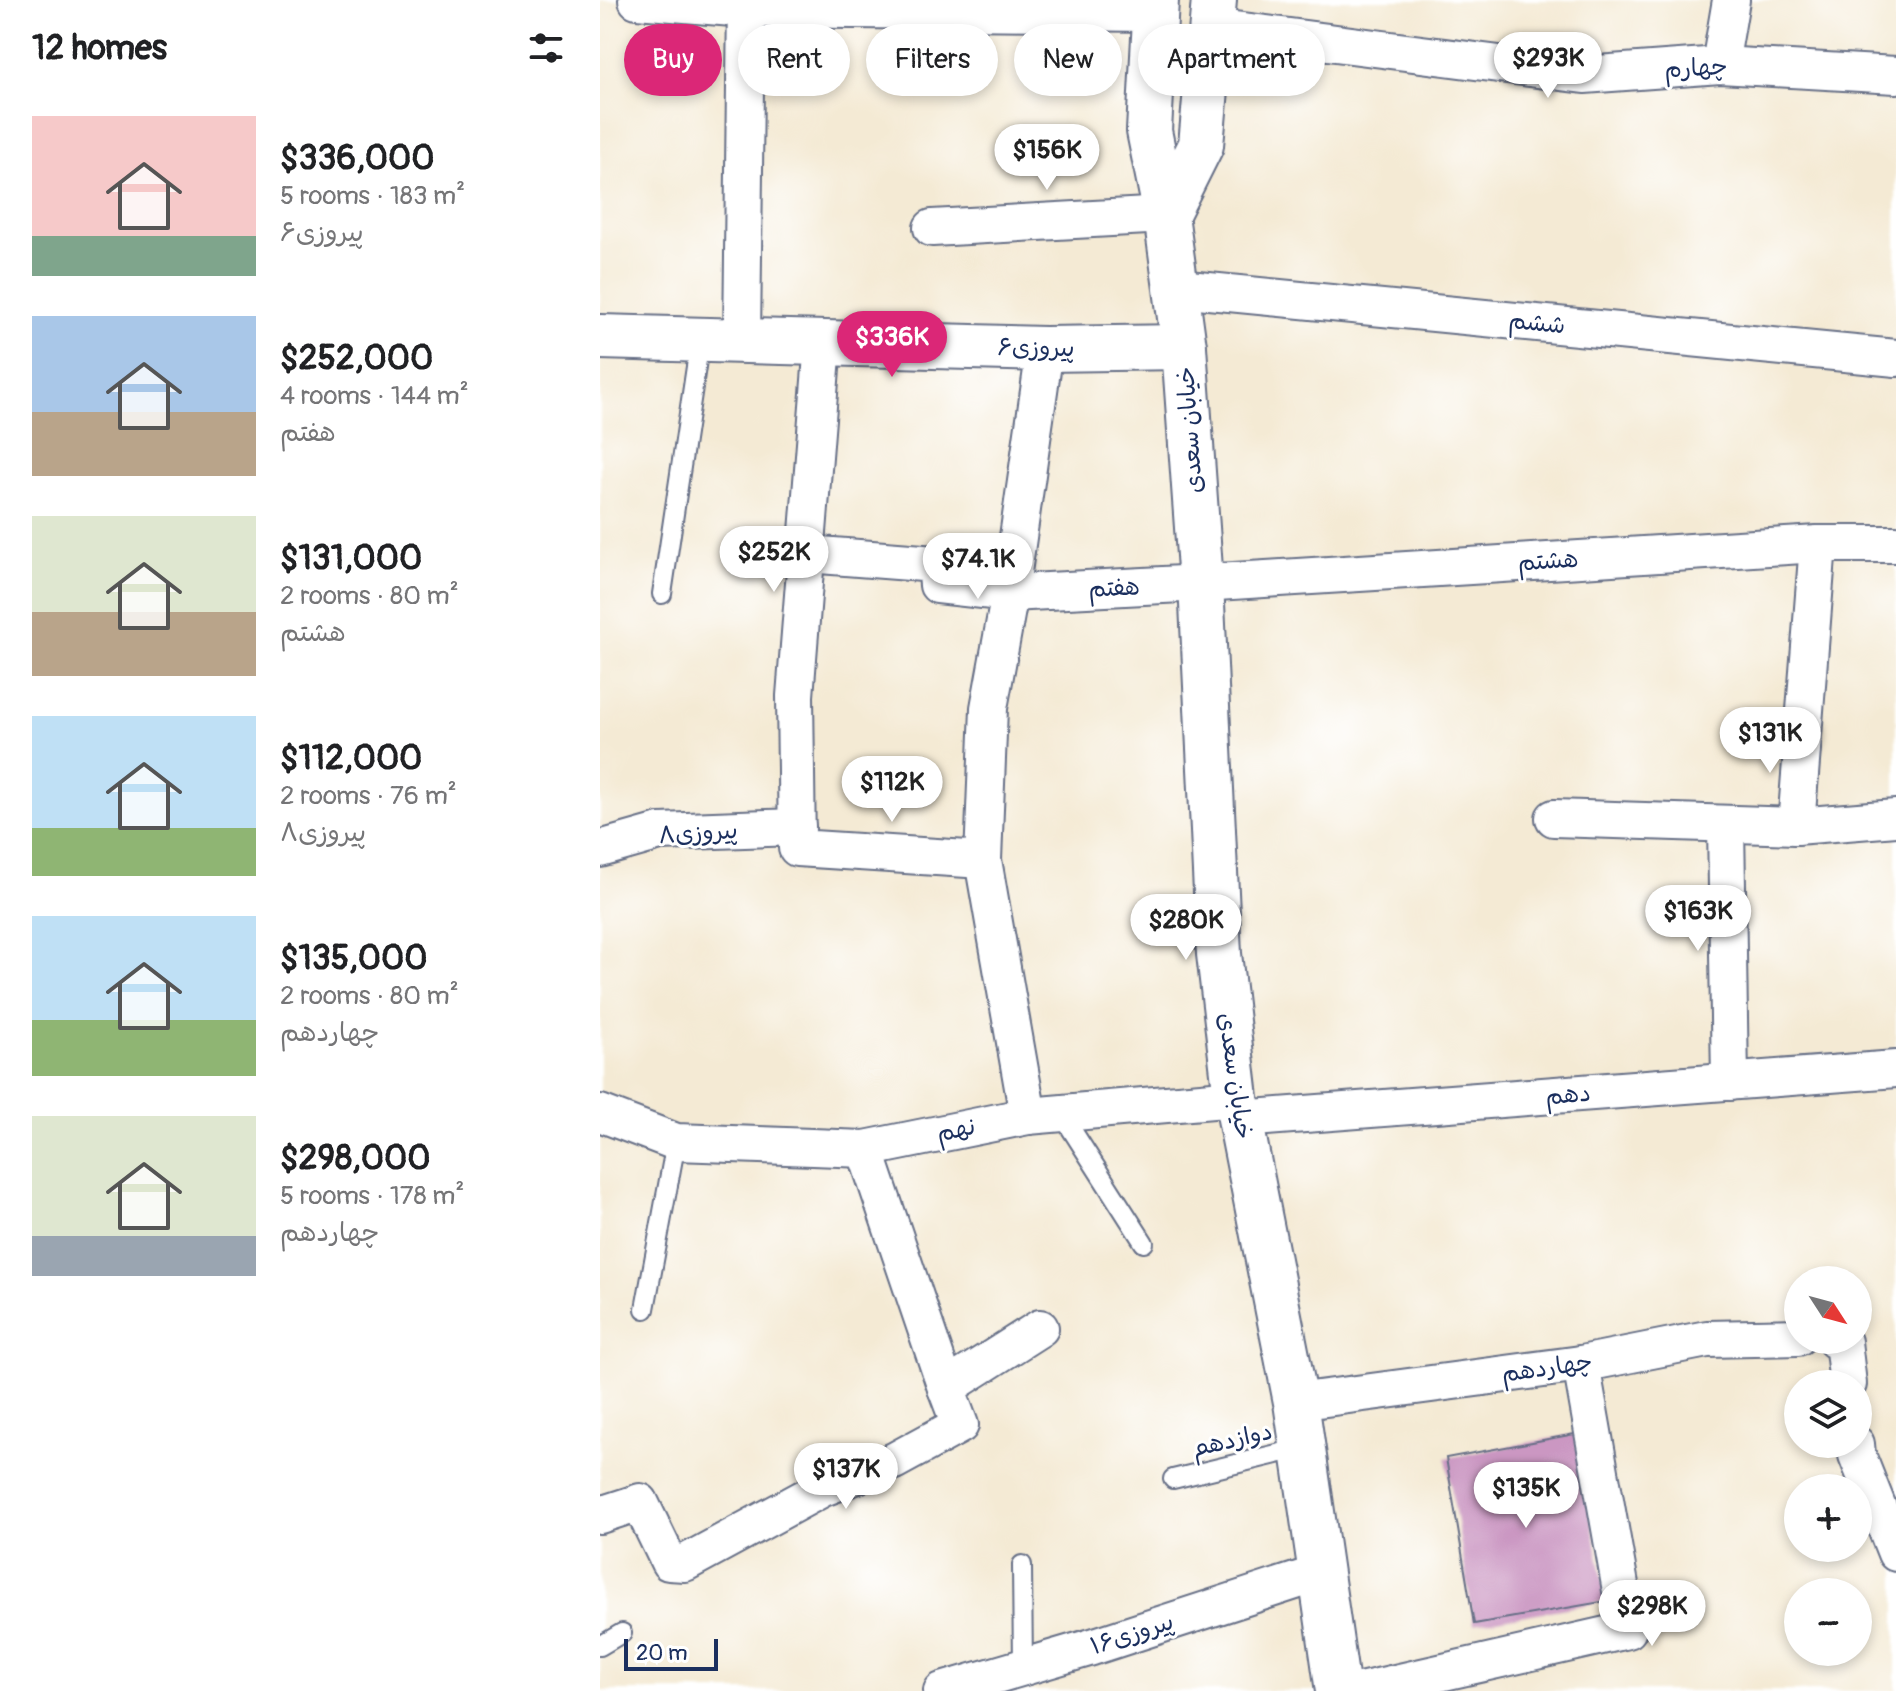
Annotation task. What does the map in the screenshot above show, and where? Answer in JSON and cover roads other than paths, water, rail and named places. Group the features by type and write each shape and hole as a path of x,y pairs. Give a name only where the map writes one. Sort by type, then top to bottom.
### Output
{"street":[{"path":"637,0 745,4 1155,7"},
{"path":"1720,65 1731,0"},
{"path":"721,340 745,4"},
{"name":"خیابان سعدی","path":"1155,7 1149,131 1178,288 1184,347 1201,583 1219,954 1238,1109 1296,1402 1338,1691"},
{"path":"932,228 1166,215 1201,145 1212,13"},
{"name":"چهارم","path":"1212,13 1584,75 1720,65 1896,75"},
{"name":"ششم","path":"1178,288 1896,358"},
{"name":"پیروزی۶","path":"600,337 1045,349 1184,347"},
{"path":"823,343 795,696 797,848 983,860"},
{"path":"1044,1114 983,860 989,708 1010,593 1045,349"},
{"path":"1796,826 1818,544"},
{"name":"هشتم","path":"1201,583 1818,544 1896,544"},
{"name":"هفتم","path":"807,554 936,564 938,585 1010,593 1201,583"},
{"path":"1554,818 1796,826 1896,818"},
{"path":"1726,824 1730,1082"},
{"name":"پیروزی۸","path":"600,849 660,832 797,827"},
{"name":"دهم","path":"1238,1109 1730,1082 1896,1069"},
{"name":"نهم","path":"600,1113 676,1142 865,1149 1044,1114 1238,1109"},
{"path":"600,1515 640,1502 669,1562 685,1563 823,1488 894,1461 960,1425 865,1149"},
{"path":"946,1388 1040,1328"},
{"name":"چهاردهم","path":"1296,1402 1581,1364 1707,1339 1784,1337"},
{"path":"1360,1691 1628,1630 1581,1364"},
{"path":"1858,1458 1896,1553"},
{"name":"پیروزی۱۶","path":"942,1691 1320,1573"}],"lane":[{"path":"662,594 721,340"},
{"path":"1044,1114 1144,1243"},
{"path":"645,1309 676,1142"},
{"name":"دوازدهم","path":"1173,1479 1302,1448"},
{"path":"1022,1565 1023,1667"},
{"path":"600,1646 622,1633"}]}
